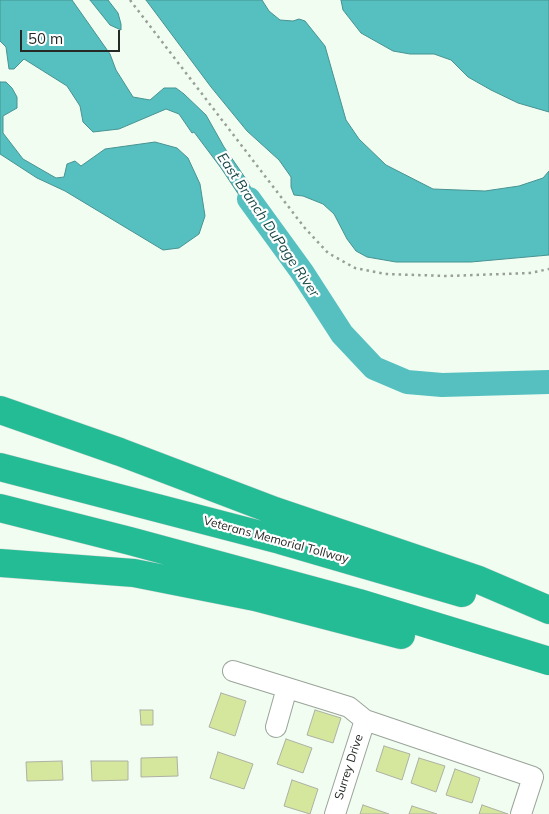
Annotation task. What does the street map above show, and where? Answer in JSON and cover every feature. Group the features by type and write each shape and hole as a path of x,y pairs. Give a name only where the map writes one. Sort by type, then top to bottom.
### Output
{"highway":[{"path":"0,410 120,452 275,511 479,580 549,610"},
{"name":"Veterans Memorial Tollway","path":"0,467 280,540 498,603 549,621"},
{"path":"0,508 359,603 549,661"},
{"path":"0,563 134,574 209,587 341,618 549,674"}],"street":[{"path":"233,671 349,707 364,720 541,780 520,814"},
{"path":"276,727 287,688"},
{"name":"Surrey Drive","path":"335,814 364,720"}],"path":[{"path":"130,0 304,227 328,253 355,268 385,274 447,276 530,273 549,269"}],"water":[{"path":"0,0 72,0 110,54 116,70 133,97 150,100 164,88 176,88 184,94 206,115 224,147 248,182 269,227 243,201 221,168 179,114 166,109 119,129 93,132 83,122 80,106 67,86 24,59 14,69 9,69 6,47 0,41"},
{"path":"90,0 108,0 118,13 121,30 110,25"},
{"path":"146,0 262,0 269,11 280,20 293,21 299,19 305,21 325,46 346,120 359,139 386,165 433,189 485,191 519,186 543,178 549,171 549,255 471,262 396,262 367,257 356,251 347,239 334,214 323,204 303,196 294,195 291,187 291,177 279,160 247,131 211,87"},
{"path":"341,0 549,0 549,112 518,103 491,90 468,77 451,60 434,54 410,54 393,51 361,33 343,10"},
{"path":"0,82 6,82 17,97 17,108 3,116 3,133 23,159 56,178 64,177 67,164 75,161 81,166 105,149 155,142 177,148 188,158 200,184 205,216 199,234 179,248 163,250 65,191 37,178 0,154"}],"building":[{"path":"221,693 246,701 235,736 209,727"},
{"path":"140,710 153,710 153,725 141,725"},
{"path":"315,710 341,718 333,743 307,735"},
{"path":"286,739 312,748 303,773 277,764"},
{"path":"384,746 410,754 402,780 376,771"},
{"path":"218,752 253,764 244,789 210,778"},
{"path":"177,757 178,776 141,777 141,758"},
{"path":"419,758 445,766 436,792 411,783"},
{"path":"62,761 63,780 27,781 26,762"},
{"path":"91,761 128,761 128,780 92,781"},
{"path":"455,769 480,778 472,803 446,795"},
{"path":"292,780 318,789 310,814 284,806"},
{"path":"363,805 389,814 360,814"},
{"path":"482,805 508,814 479,814"},
{"path":"412,806 437,814 409,814"}],"waterway":[{"name":"East Branch DuPage River","path":"249,199 302,272 342,334 374,368 407,382 442,385 549,382"}]}
